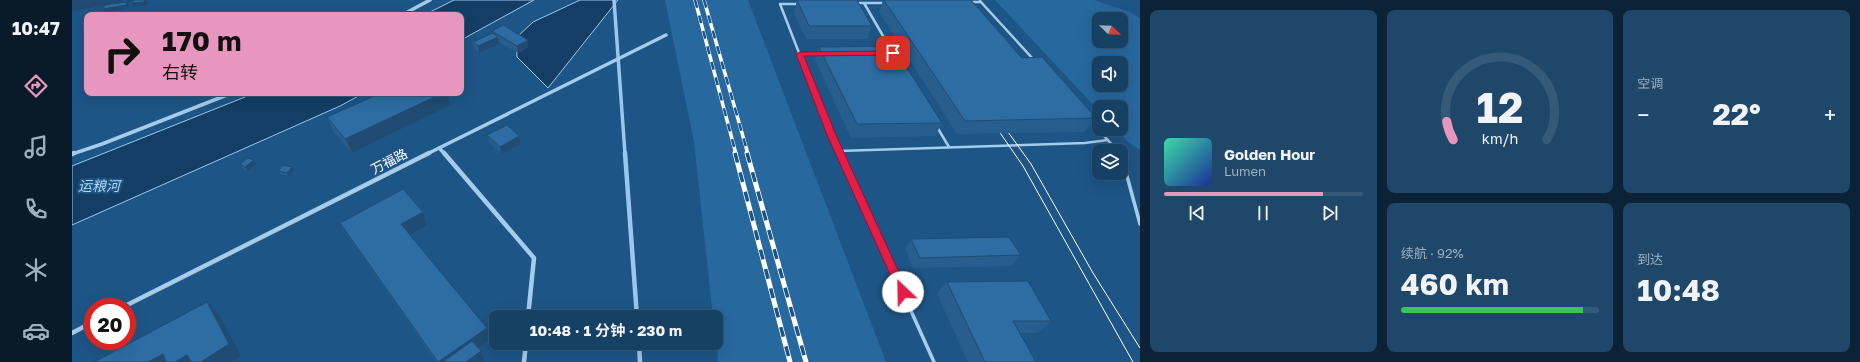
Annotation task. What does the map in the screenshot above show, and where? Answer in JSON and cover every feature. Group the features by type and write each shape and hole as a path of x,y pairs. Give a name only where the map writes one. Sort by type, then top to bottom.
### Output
{"street":[{"path":"408,12 430,0"},
{"name":"万福路","path":"136,300 599,67 666,35"},
{"path":"72,154 102,144 224,96"},
{"path":"439,148 534,258 529,310"},
{"path":"72,333 84,327"},
{"path":"524,362 525,350"}],"lane":[{"path":"977,0 982,2 1040,65"},
{"path":"967,2 982,2"},
{"path":"849,3 893,3"},
{"path":"864,3 893,53"},
{"path":"806,4 780,4 839,151 934,362"},
{"path":"800,54 823,54"},
{"path":"1087,117 1112,144"},
{"path":"933,120 949,147"},
{"path":"839,151 1085,143 1108,140"},
{"path":"1128,180 1140,224"}],"shaded area":[{"path":"665,0 748,0 886,362 718,362 717,350 723,350 723,310 712,310 694,142"},
{"path":"995,0 1094,0 1130,12 1140,18 1140,150 1128,142 1122,136 1128,136 1128,100 1092,100 1092,104"}],"water":[{"path":"454,0 534,0 464,38 464,12 430,12"},
{"path":"580,0 618,0 548,88 517,57 516,38 533,22"},
{"name":"运粮河","path":"247,96 358,96 340,106 72,225 72,166"}],"building":[{"path":"134,0 145,0 144,2 132,3"},
{"path":"797,0 857,0 872,26 809,26"},
{"path":"884,0 971,0 1022,58 1042,57 1092,113 1092,118 965,121"},
{"path":"127,2 126,5 103,9 105,5"},
{"path":"503,25 528,40 517,46 492,31"},
{"path":"493,33 498,37 478,46 473,42"},
{"path":"893,46 942,123 857,124 819,47"},
{"path":"374,96 437,96 345,139 327,117"},
{"path":"507,125 519,136 500,147 487,135"},
{"path":"248,158 254,160 245,167 240,164"},
{"path":"283,165 292,167 287,173 278,171"},
{"path":"403,189 423,212 401,224 487,328 438,362 340,223"},
{"path":"1009,237 1021,255 920,258 911,239"},
{"path":"1028,281 1051,321 1013,321 1036,362 985,362 947,282"},
{"path":"207,302 229,344 201,362 191,362 187,355 175,362 166,362 163,354 148,362 94,362 117,350 136,350 136,340"},
{"path":"472,341 481,351 466,362 444,361"}],"waterway":[{"path":"614,0 625,154"},
{"path":"625,153 636,310"},
{"path":"639,350 640,362"}],"tram line":[{"path":"994,124 1023,166 1133,362"},
{"path":"1003,125 1031,164 1093,273 1140,348"}],"railway":[{"path":"695,0 736,154"},
{"path":"704,0 748,154"},
{"path":"735,153 790,362"},
{"path":"747,153 806,362"}],"route":[{"path":"893,53 800,54 832,135 903,292"}]}
